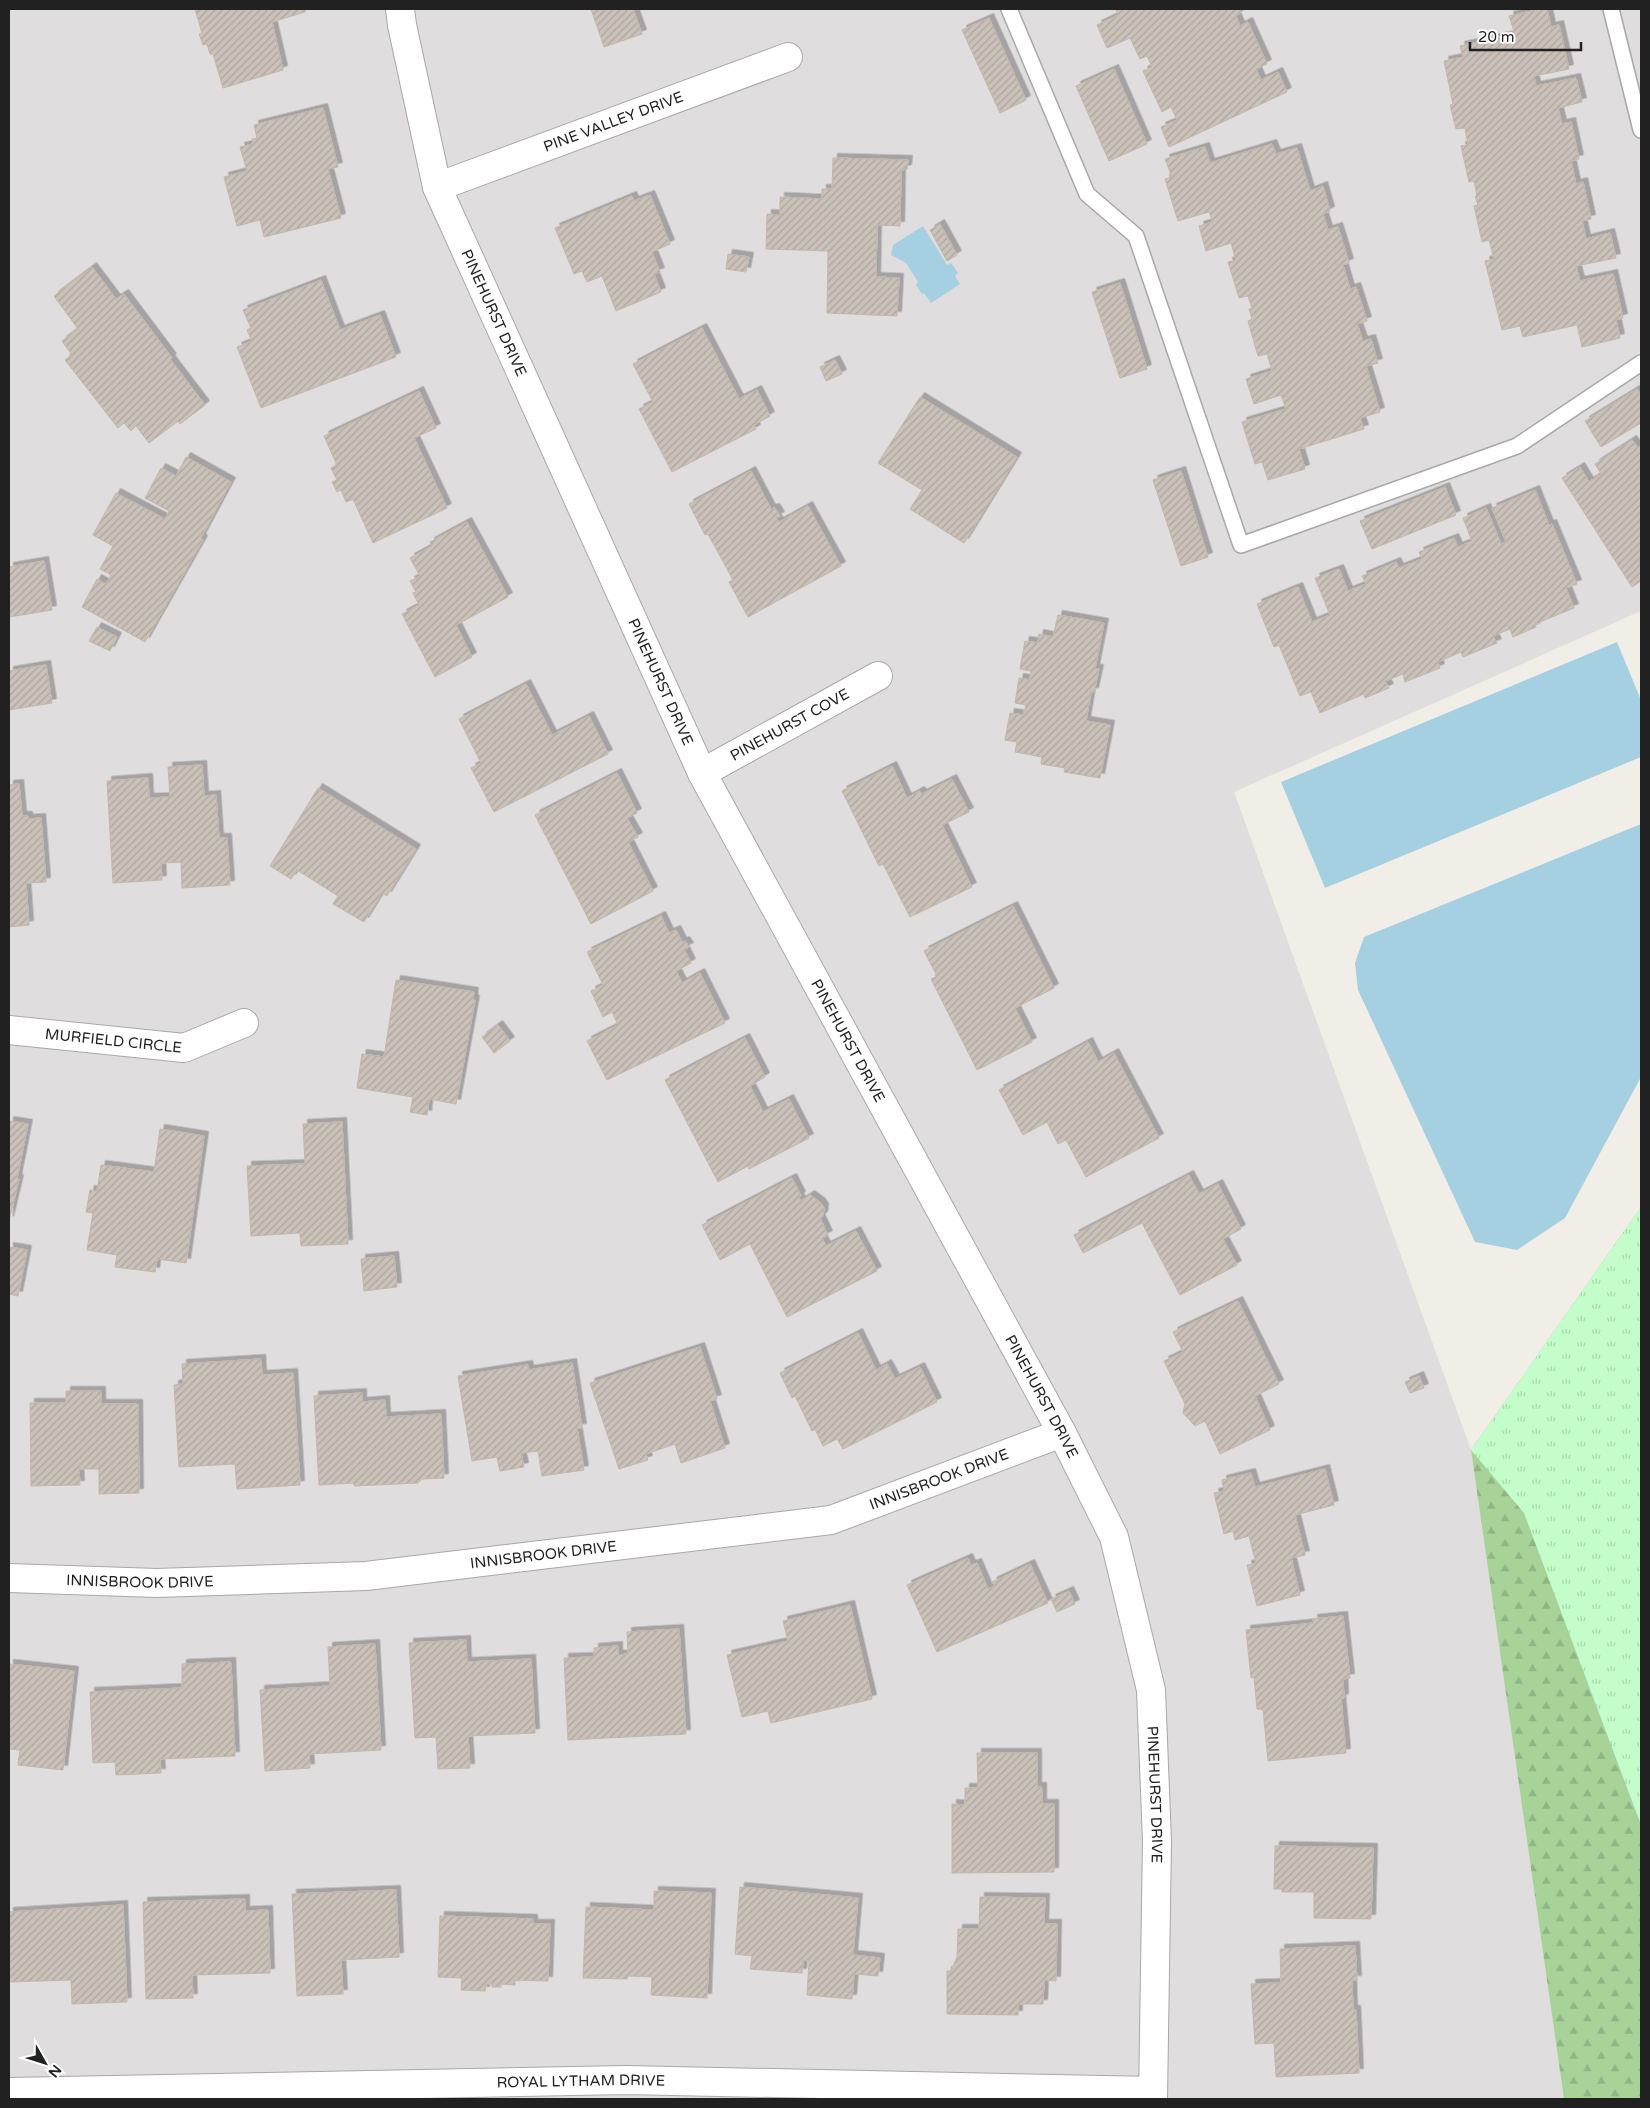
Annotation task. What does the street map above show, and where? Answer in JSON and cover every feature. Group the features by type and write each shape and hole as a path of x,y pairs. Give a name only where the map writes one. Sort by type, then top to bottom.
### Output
{"street":[{"name":"PINEHURST DRIVE","path":"400,9 437,187 702,773 1062,1433 1114,1537 1151,1690 1157,1841 1153,2095"},
{"name":"PINE VALLEY DRIVE","path":"437,187 788,57"},
{"name":"PINEHURST COVE","path":"702,773 878,676"},
{"name":"MURFIELD CIRCLE","path":"9,1030 184,1048 244,1023"},
{"name":"INNISBROOK DRIVE","path":"9,1578 157,1583 366,1576 831,1520 1062,1433"},
{"name":"ROYAL LYTHAM DRIVE","path":"9,2092 625,2089 1153,2095"}],"lane":[{"path":"1009,9 1087,194 1136,236 1240,545 1517,446 1641,363"},
{"path":"1610,9 1641,130"}],"shaded area":[{"path":"9,9 1641,9 1641,611 1234,792 1471,1450 1564,2099 9,2099"}],"green space":[{"path":"1641,1207 1641,2099 1564,2099 1471,1450"},
{"path":"1641,1207 1641,1825 1524,1513 1471,1450"}],"water":[{"path":"923,226 947,265 951,263 958,273 955,276 960,284 931,303 916,285 918,282 906,263 891,255 893,245"},
{"path":"1617,642 1641,700 1641,757 1325,888 1281,782"},
{"path":"1641,824 1641,1077 1565,1218 1517,1250 1475,1242 1358,990 1355,963 1364,937"}],"building":[{"path":"195,9 305,9 305,12 272,22 283,70 223,88 213,54 210,54 207,44 203,45 199,34 202,33"},
{"path":"591,9 633,9 642,34 604,47"},
{"path":"1116,9 1240,9 1241,13 1236,16 1240,26 1248,22 1267,64 1256,69 1261,80 1278,72 1287,92 1169,147 1161,127 1177,120 1171,107 1162,112 1143,71 1152,67 1147,56 1140,59 1130,38 1107,48 1097,25 1118,15"},
{"path":"1547,9 1551,27 1559,25 1569,69 1534,76 1536,86 1576,78 1582,102 1558,108 1562,124 1571,122 1579,159 1571,161 1576,184 1583,182 1591,219 1582,221 1586,239 1610,233 1616,258 1576,266 1580,281 1613,274 1623,318 1616,320 1620,338 1582,347 1577,325 1523,337 1520,326 1502,330 1485,261 1494,259 1489,240 1482,242 1474,206 1478,205 1474,181 1469,182 1461,146 1468,145 1465,128 1456,129 1450,105 1453,104 1444,61 1463,57 1460,46 1515,34 1509,16"},
{"path":"989,18 1026,100 1000,113 962,30"},
{"path":"1114,69 1147,144 1109,161 1076,86"},
{"path":"323,108 338,167 328,169 341,218 264,237 260,220 237,226 224,177 247,171 240,147 253,144 252,139 257,138 254,125"},
{"path":"1272,144 1276,154 1297,148 1310,191 1323,186 1330,211 1323,214 1328,230 1338,227 1349,263 1343,265 1350,289 1356,287 1367,321 1357,324 1363,341 1371,339 1378,363 1366,366 1380,412 1360,418 1364,429 1299,449 1305,469 1268,480 1262,462 1255,464 1242,422 1286,409 1281,395 1254,404 1246,379 1272,371 1267,354 1258,356 1248,321 1252,319 1249,309 1252,308 1248,296 1239,298 1228,262 1236,260 1231,243 1206,251 1199,226 1213,222 1209,212 1178,221 1165,179 1172,177 1165,159 1205,147 1210,163"},
{"path":"833,158 908,160 907,169 901,170 900,226 877,225 876,277 899,278 897,316 827,313 828,251 766,249 767,214 780,215 780,197 822,199 822,189 832,189"},
{"path":"650,195 670,244 652,252 660,272 654,274 661,292 616,311 602,276 587,282 582,271 574,274 555,228 632,196 634,201"},
{"path":"940,224 957,255 947,261 930,230"},
{"path":"728,254 749,257 746,272 726,269"},
{"path":"92,267 116,299 124,294 205,405 180,424 178,421 149,443 136,426 131,431 124,423 118,428 65,360 72,355 62,341 78,329 54,296"},
{"path":"321,280 340,330 380,315 396,357 261,408 237,347 252,341 247,330 251,328 243,310"},
{"path":"1120,283 1147,369 1120,378 1092,292"},
{"path":"702,328 739,399 757,390 770,416 754,425 756,429 672,472 639,409 653,402 633,364"},
{"path":"835,360 842,374 826,381 820,367"},
{"path":"1637,389 1641,395 1641,423 1601,447 1585,421"},
{"path":"419,391 436,428 414,438 447,508 373,543 353,499 346,502 341,490 337,492 332,482 337,480 331,468 337,465 324,436"},
{"path":"920,397 1017,457 964,543 910,509 922,490 878,463"},
{"path":"1632,440 1638,448 1641,446 1641,560 1639,561 1641,565 1641,581 1632,587 1562,478 1580,467 1589,482 1601,474 1595,464"},
{"path":"186,457 231,482 201,538 203,540 145,642 82,607 97,579 106,584 111,575 100,569 113,546 93,535 116,493 165,519 169,511 145,498 161,468 176,476"},
{"path":"751,471 771,509 775,508 780,516 776,518 779,522 808,506 841,566 748,617 729,582 733,580 708,534 705,535 689,504"},
{"path":"1181,471 1208,557 1181,566 1153,480"},
{"path":"1445,487 1456,515 1372,549 1360,521"},
{"path":"1535,490 1549,525 1552,524 1577,584 1566,588 1574,608 1535,624 1536,627 1513,637 1510,629 1493,636 1497,643 1463,657 1461,652 1438,662 1440,668 1405,682 1403,674 1385,681 1389,688 1365,698 1364,694 1320,713 1311,692 1300,696 1279,645 1274,647 1257,604 1298,587 1312,622 1330,615 1315,578 1339,569 1348,591 1366,584 1362,576 1396,562 1399,568 1422,559 1419,552 1454,538 1458,547 1472,541 1463,518 1486,508 1501,544 1506,542 1492,508"},
{"path":"467,522 508,597 456,625 472,657 435,677 402,614 419,605 413,593 416,592 410,581 420,576 410,558 432,546 430,542"},
{"path":"44,561 52,610 9,617 9,567"},
{"path":"1058,615 1104,623 1095,669 1099,669 1094,692 1091,692 1086,721 1110,725 1100,778 1064,772 1065,768 1041,764 1042,757 1015,752 1017,742 1005,740 1010,713 1023,715 1026,705 1015,703 1019,678 1030,680 1031,671 1020,669 1025,641 1038,643 1039,634 1053,637"},
{"path":"97,627 117,637 110,651 89,641"},
{"path":"46,665 52,703 9,710 9,671"},
{"path":"526,684 552,735 589,716 608,754 494,812 471,768 481,763 459,719"},
{"path":"202,765 204,796 216,795 219,838 227,838 230,885 182,888 181,862 161,863 162,880 113,883 107,781 148,778 149,798 170,797 168,767"},
{"path":"892,766 907,798 920,791 922,794 952,779 969,812 942,825 972,887 910,917 883,864 879,866 842,791"},
{"path":"617,773 637,813 627,818 638,837 628,842 653,891 591,924 535,815"},
{"path":"19,784 22,816 28,816 28,819 41,818 46,882 26,883 29,925 9,927 9,785"},
{"path":"318,788 416,849 387,896 382,893 364,922 333,904 338,896 297,870 291,879 270,866"},
{"path":"1013,906 1054,988 1015,1008 1032,1042 977,1070 931,979 937,976 924,951"},
{"path":"661,916 669,933 676,930 682,942 685,941 689,947 684,949 691,963 676,971 682,983 700,973 725,1023 607,1080 587,1041 618,1025 612,1012 603,1017 591,991 603,985 587,952"},
{"path":"396,980 474,992 473,999 475,1000 456,1104 429,1099 427,1115 410,1112 413,1097 357,1088 362,1054 384,1057"},
{"path":"498,1025 510,1041 494,1053 482,1037"},
{"path":"745,1038 765,1077 750,1086 763,1112 789,1099 809,1138 749,1169 748,1166 718,1182 665,1080"},
{"path":"1088,1042 1098,1062 1114,1053 1159,1138 1086,1177 1066,1140 1058,1144 1047,1122 1023,1135 999,1090"},
{"path":"9,1121 28,1124 17,1179 19,1179 9,1221"},
{"path":"342,1122 348,1244 301,1246 300,1233 251,1236 247,1166 305,1164 303,1124"},
{"path":"160,1129 204,1136 186,1263 157,1259 155,1272 115,1267 117,1255 87,1250 93,1213 86,1212 90,1190 97,1191 101,1165 154,1172"},
{"path":"1189,1175 1199,1194 1218,1184 1241,1229 1223,1239 1237,1265 1180,1295 1142,1223 1083,1253 1074,1235"},
{"path":"792,1178 801,1196 799,1197 801,1201 810,1195 821,1203 824,1208 823,1216 820,1218 828,1235 822,1238 826,1246 856,1231 877,1271 787,1317 750,1244 720,1260 702,1225"},
{"path":"9,1247 27,1250 18,1296 9,1294"},
{"path":"394,1256 397,1287 364,1291 361,1259"},
{"path":"1238,1301 1279,1384 1255,1396 1270,1430 1220,1454 1205,1421 1195,1426 1183,1413 1185,1404 1164,1361 1183,1352 1173,1332"},
{"path":"858,1333 876,1370 887,1364 895,1379 920,1367 937,1402 843,1449 837,1439 823,1446 815,1429 812,1431 795,1396 792,1398 780,1373"},
{"path":"700,1347 717,1399 710,1401 725,1448 681,1463 675,1444 646,1454 648,1460 619,1469 590,1383"},
{"path":"261,1359 262,1375 293,1373 300,1485 237,1489 235,1464 179,1467 174,1385 183,1384 182,1364"},
{"path":"572,1363 582,1428 577,1428 584,1470 542,1476 538,1451 521,1453 524,1467 500,1471 497,1457 472,1461 458,1376 528,1365 529,1370"},
{"path":"1419,1376 1424,1388 1410,1393 1405,1382"},
{"path":"66,1391 101,1391 101,1404 138,1404 139,1493 99,1494 99,1469 79,1469 80,1485 31,1486 30,1403 66,1403"},
{"path":"362,1393 362,1402 385,1400 386,1417 441,1414 444,1478 422,1479 418,1483 355,1486 353,1483 319,1485 314,1396"},
{"path":"1325,1469 1334,1505 1295,1515 1305,1555 1291,1558 1300,1595 1257,1606 1247,1565 1256,1563 1249,1536 1235,1540 1233,1531 1224,1534 1214,1493 1224,1491 1222,1480 1251,1473 1255,1487"},
{"path":"968,1558 971,1565 977,1563 988,1589 995,1586 992,1582 1030,1564 1048,1603 937,1652 907,1585"},
{"path":"1069,1591 1075,1604 1057,1612 1051,1599"},
{"path":"850,1605 872,1699 771,1723 768,1711 742,1717 727,1655 788,1641 783,1621"},
{"path":"1343,1616 1350,1678 1343,1679 1344,1698 1341,1699 1346,1753 1268,1761 1263,1710 1257,1709 1254,1677 1251,1678 1246,1630 1314,1623 1313,1619"},
{"path":"679,1629 686,1734 568,1740 564,1658 594,1657 594,1648 618,1646 618,1655 628,1654 627,1632"},
{"path":"466,1640 467,1662 531,1659 535,1733 468,1736 470,1768 438,1769 436,1737 415,1738 409,1643"},
{"path":"375,1644 381,1750 309,1754 310,1768 265,1771 260,1690 330,1686 328,1647"},
{"path":"231,1662 235,1756 160,1759 161,1773 116,1775 115,1762 93,1763 90,1692 182,1688 182,1664"},
{"path":"9,1664 74,1671 63,1770 18,1765 20,1750 9,1749"},
{"path":"977,1753 1037,1753 1037,1787 1042,1787 1042,1804 1054,1804 1054,1872 952,1873 952,1804 965,1805 965,1788 978,1788"},
{"path":"1275,1846 1373,1848 1371,1919 1314,1918 1314,1892 1282,1892 1282,1889 1274,1889"},
{"path":"740,1887 858,1898 853,1955 880,1958 878,1976 854,1974 852,1999 807,1995 809,1961 803,1960 802,1973 750,1969 752,1956 735,1954"},
{"path":"396,1890 399,1957 341,1960 343,1994 297,1996 292,1894"},
{"path":"654,1891 711,1893 707,1998 651,1995 652,1977 628,1976 627,1979 583,1978 586,1907 654,1910"},
{"path":"980,1897 1045,1898 1044,1924 1057,1924 1056,1981 1044,1980 1043,2004 1018,2004 1018,2015 947,2014 947,1971 951,1971 957,1957 958,1929 979,1929"},
{"path":"245,1899 245,1911 268,1910 270,1973 192,1975 193,1998 146,1999 143,1902"},
{"path":"123,1905 127,2002 72,2004 71,1980 9,1982 9,1912"},
{"path":"440,1916 533,1919 533,1924 550,1924 548,1981 515,1980 515,1985 501,1984 501,1987 492,1987 492,1984 486,1984 485,1991 461,1990 462,1978 438,1977"},
{"path":"1355,1946 1357,1980 1352,1980 1353,2010 1356,2010 1359,2073 1276,2077 1274,2043 1255,2044 1251,1984 1281,1983 1280,1949"}]}
